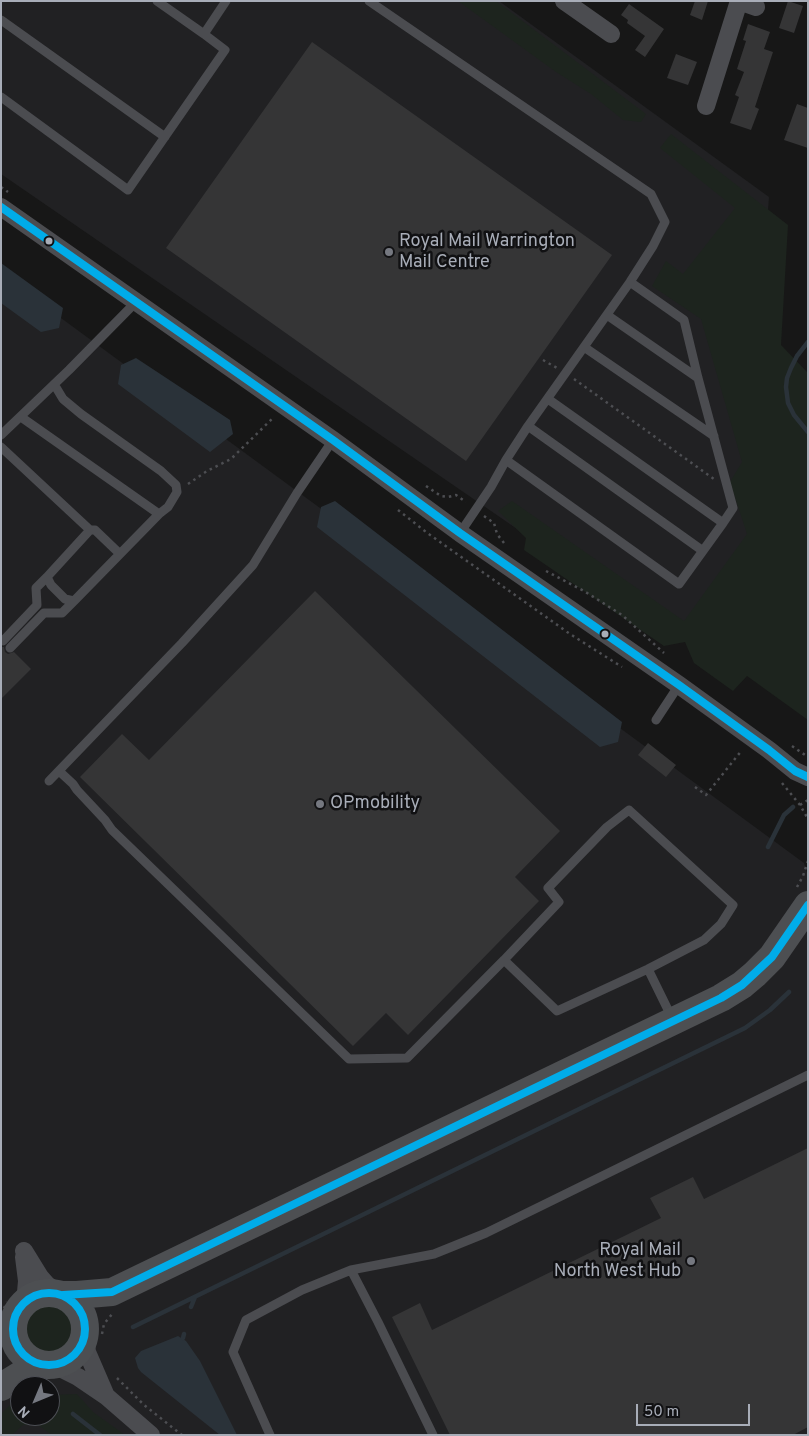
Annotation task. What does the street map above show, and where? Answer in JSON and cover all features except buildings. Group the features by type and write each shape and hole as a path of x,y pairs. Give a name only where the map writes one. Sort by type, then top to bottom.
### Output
{"main road":[{"path":"61,1295 77,1296 112,1292 721,998 756,974 772,956 802,897"},
{"path":"8,1307 38,1294 49,1292 61,1295 70,1299 78,1307 83,1317 85,1332"},
{"path":"1,1387 19,1376 49,1365 65,1362 73,1356 80,1348 85,1332 99,1308 112,1292"},
{"path":"8,1307 17,1311 13,1320 13,1331 19,1350 34,1362 49,1365"},
{"path":"1,1374 11,1355 15,1341"}],"street":[{"path":"564,1 611,34"},
{"path":"706,106 745,3"},
{"path":"1,207 333,440 460,533 679,685 801,774 808,789"},
{"path":"8,1307 26,1292 27,1281 24,1251 40,1277 47,1285 61,1295"},
{"path":"85,1332 87,1352 106,1396"},
{"path":"49,1365 78,1377 106,1396 151,1435"}],"lane":[{"path":"1,97 128,190 225,50 157,1"},
{"path":"204,34 226,1"},
{"path":"370,1 651,194 664,222 653,246 630,282 528,426 460,533"},
{"path":"1,20 165,137"},
{"path":"506,460 679,584 724,523 732,508 684,320 630,282"},
{"path":"1,435 136,301"},
{"path":"607,315 698,378"},
{"path":"584,347 714,436"},
{"path":"54,384 63,399 161,471 176,485 177,492 168,507 62,613 44,613 6,645 37,605 36,588 90,530"},
{"path":"548,399 724,523"},
{"path":"21,417 159,514"},
{"path":"528,426 703,552"},
{"path":"49,781 253,566 297,493 333,440"},
{"path":"1,447 90,530 95,530 120,554"},
{"path":"47,577 51,585 65,599 74,601"},
{"path":"656,720 679,685"},
{"path":"59,771 73,784 76,790 112,830 349,1059 407,1058 559,902 548,888 607,827 630,810 733,905 721,924 704,940 648,969 557,1011 504,960"},
{"path":"648,969 673,1021"},
{"path":"270,1435 233,1352 246,1320 302,1290 352,1270 434,1254 486,1233 808,1075"},
{"path":"352,1270 433,1435"}],"path":[{"path":"543,360 566,373 728,489"},
{"path":"177,492 207,471 231,459 274,417"},
{"path":"398,509 426,532 570,634 625,669"},
{"path":"494,523 496,534 510,547"},
{"path":"540,567 584,591 622,615 666,655"},
{"path":"789,744 808,757"},
{"path":"695,787 706,795 743,749"},
{"path":"800,805 808,800"},
{"path":"802,897 803,876 808,861"},
{"path":"116,1376 144,1405 182,1435"}],"shaded area":[{"path":"1,1 499,1 769,197 776,524 694,643 664,630 1,174"},
{"path":"458,1 496,1 646,114 641,122 623,120 591,94 556,72"},
{"path":"671,134 788,225 781,345 808,373 808,720 747,676 733,691 694,663 685,642 664,646 524,550 526,538 498,511 512,501 684,621 747,534 730,482 742,462 701,319 652,286 666,261 683,274 735,208 660,148"},
{"path":"1,263 63,308 59,328 41,332 1,303"},
{"path":"1,274 804,863 808,876 808,1435 1,1435"},
{"path":"136,358 230,420 233,434 210,452 118,384 121,365"},
{"path":"335,501 622,722 618,742 600,747 317,527 321,507"},
{"path":"50,1305 59,1307 67,1312 72,1320 74,1329 72,1338 67,1346 59,1351 50,1353 41,1351 33,1346 28,1338 26,1329 28,1320 33,1312 41,1307"},
{"path":"178,1336 186,1341 200,1361 237,1435 220,1435 138,1368 135,1358 141,1351"},
{"path":"77,1394 93,1412 125,1435 52,1435 39,1426 60,1426 60,1395"},
{"path":"10,1405 10,1426 22,1426 12,1435 1,1434 1,1414"}],"waterway":[{"path":"808,342 797,356 791,368 786,387 788,403 794,415 808,432"},
{"path":"768,847 784,815 793,807"},
{"path":"133,1327 745,1028 770,1010 789,992"},
{"path":"191,1307 195,1297"},
{"path":"183,1338 184,1334"},
{"path":"73,1414 100,1435"}],"transit line":[{"path":"1,207 333,440 460,533 679,685 795,771 808,777"},
{"path":"63,1295 112,1292 721,998 742,985 772,957 808,905"},
{"path":"49,1293 63,1296 75,1303 82,1315 85,1329 82,1343 75,1355 63,1362 49,1365 35,1362 23,1355 16,1343 13,1329 16,1315 23,1303 35,1296 49,1293"}],"place":[{"name":"Royal Mail Warrington Mail Centre","path":"389,252"},
{"name":"OPmobility","path":"320,804"},
{"name":"Royal Mail North West Hub","path":"691,1261"}]}
